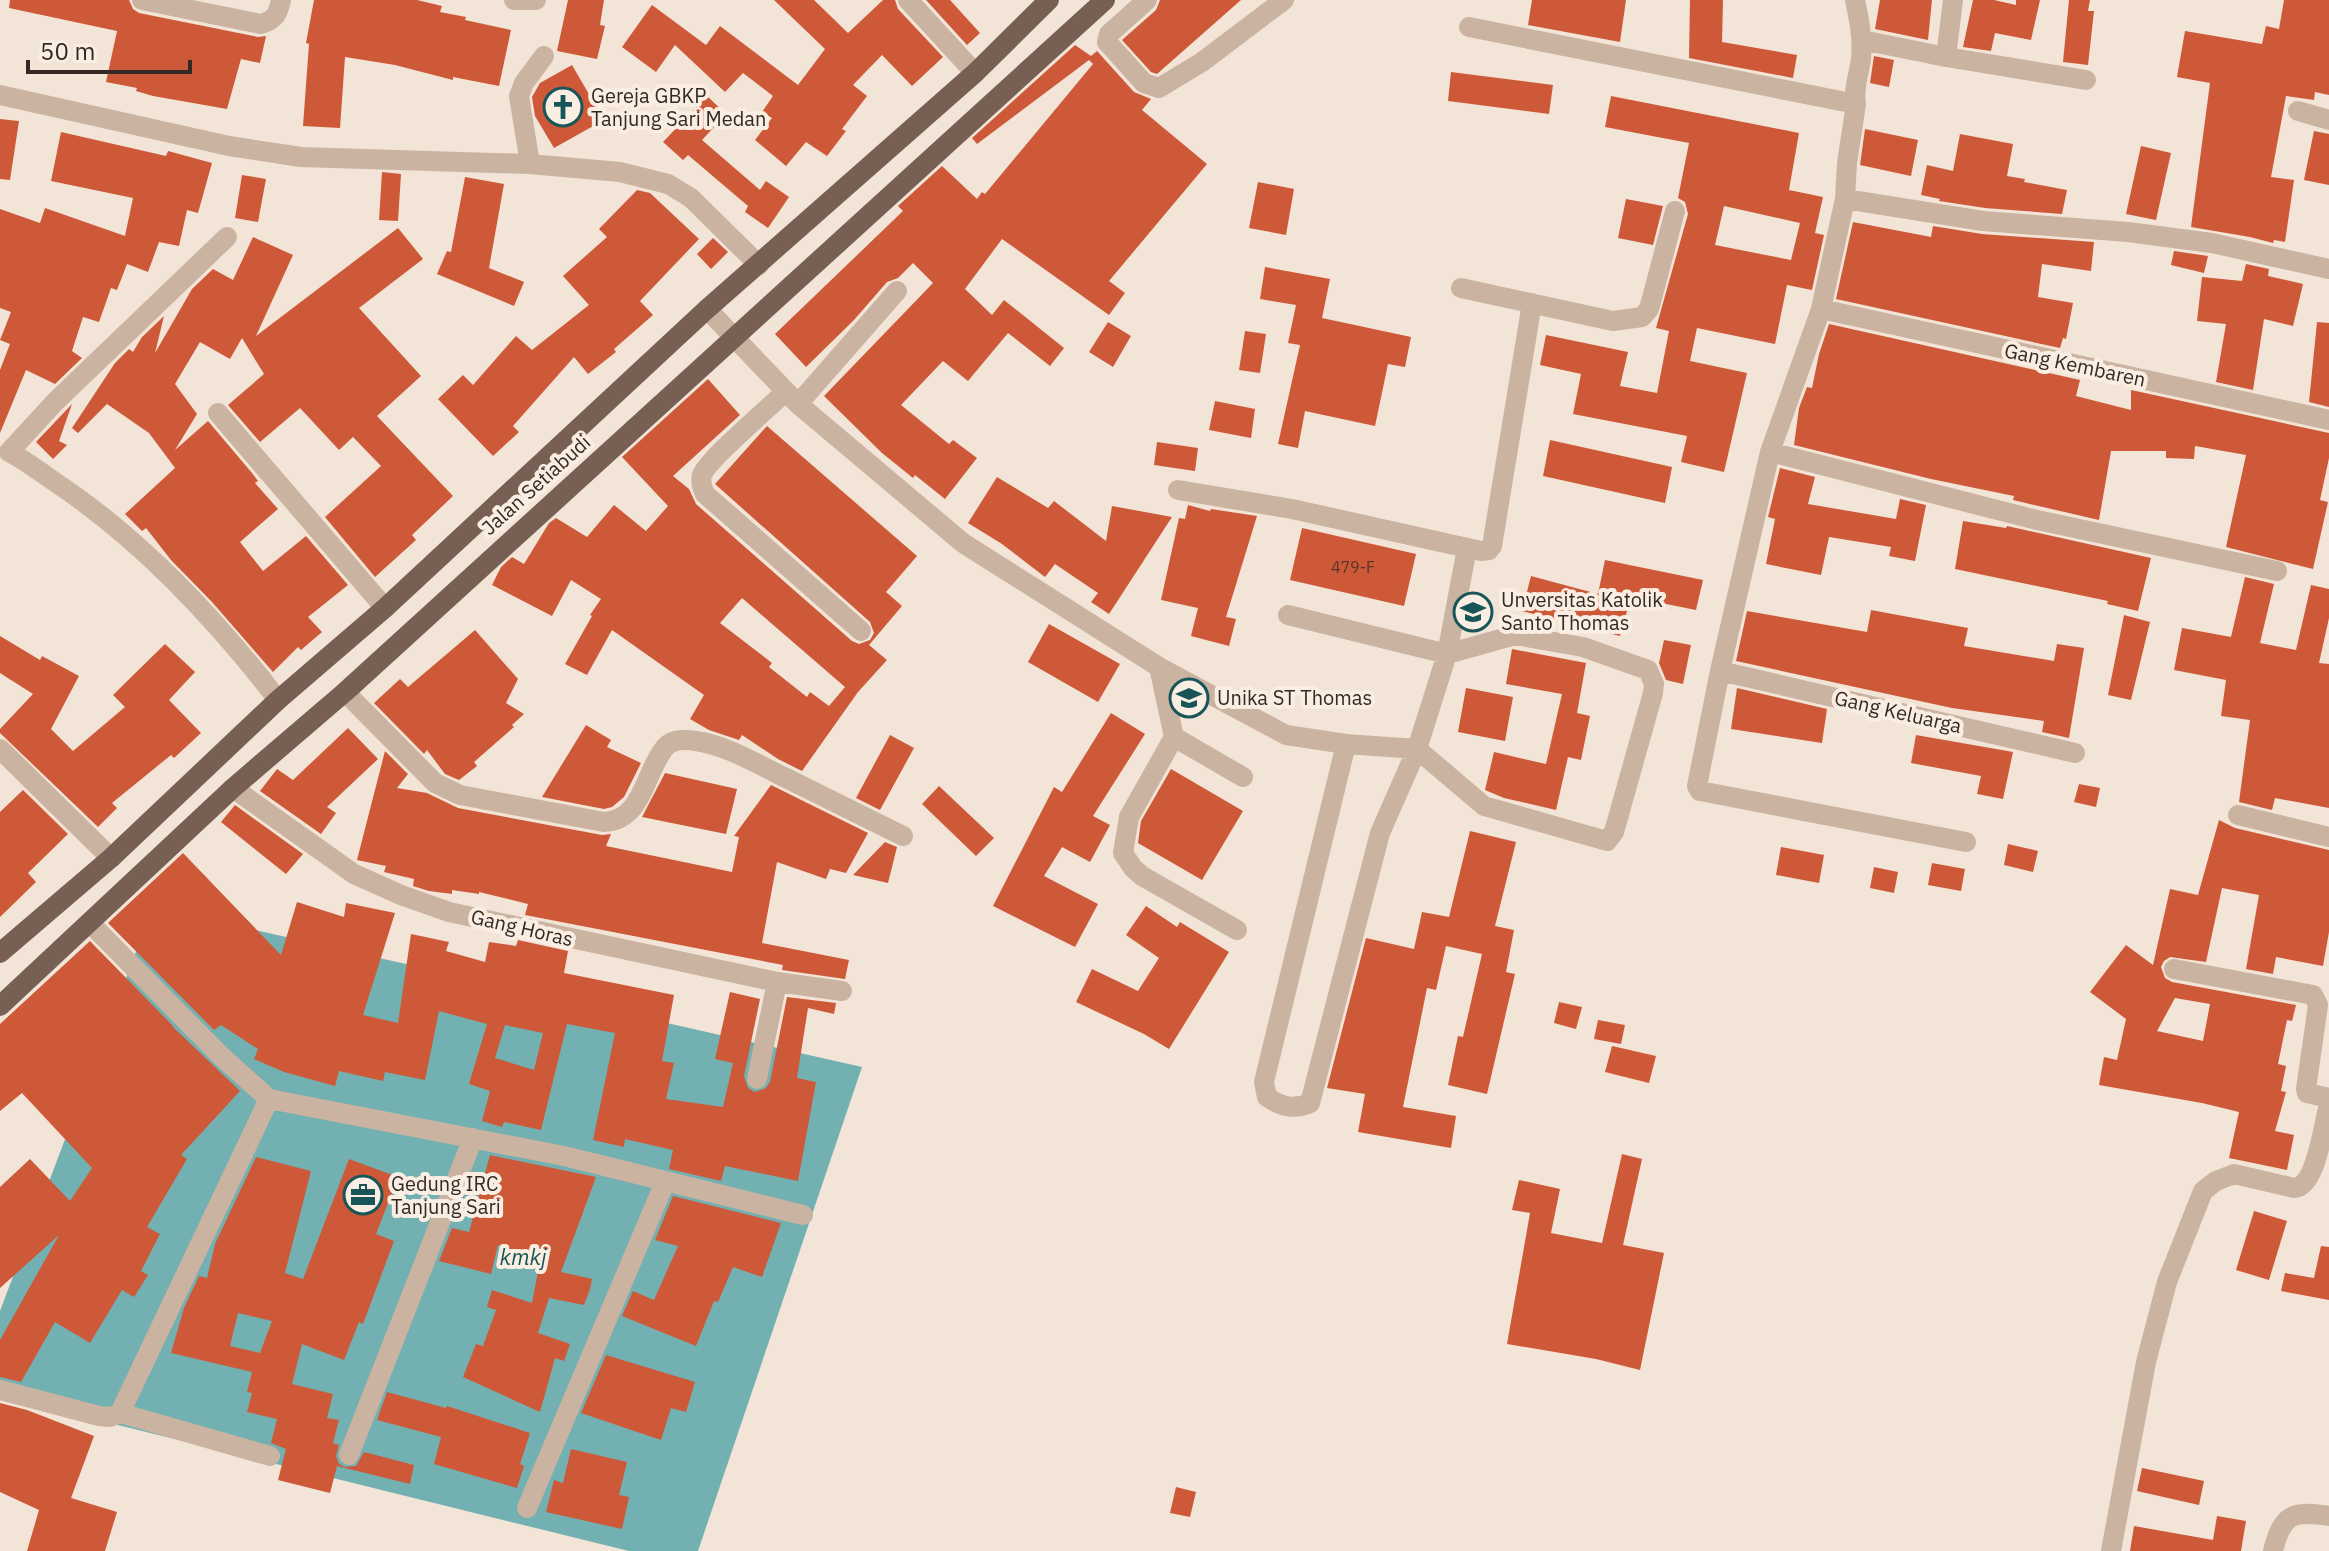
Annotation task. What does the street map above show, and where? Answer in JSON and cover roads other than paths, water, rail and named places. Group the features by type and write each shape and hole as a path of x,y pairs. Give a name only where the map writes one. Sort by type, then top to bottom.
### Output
{"main road":[{"name":"Jalan Setiabudi","path":"2,948 111,858 278,700 385,608 707,309 975,73 1049,0"},
{"name":"Jalan Setiabudi","path":"0,1006 233,788 345,692 1105,0"},
{"path":"278,700 298,732"}],"street":[{"path":"142,0 261,24 272,21 281,0"},
{"path":"514,0 536,0"},
{"path":"908,0 975,73"},
{"path":"1147,0 1109,34 1107,42 1144,83 1159,88 1202,62 1284,0"},
{"path":"1855,0 1862,40 1845,199 1821,309 1770,452 1698,779 1700,791 1966,842"},
{"path":"1946,57 1953,0"},
{"path":"1469,27 1856,104"},
{"path":"1862,40 2086,80"},
{"path":"530,164 519,96 524,83 544,56"},
{"path":"0,95 229,146 301,157 530,164 620,172 668,184 691,198 759,265"},
{"path":"2298,111 2329,120"},
{"path":"1845,199 1983,221 2128,232 2212,243 2329,269"},
{"path":"1461,288 1613,321 1642,317 1649,309 1675,211"},
{"path":"227,237 4,451 111,521 245,657 278,700"},
{"path":"861,631 705,494 701,486 702,476 709,462 762,416 791,398 897,291"},
{"path":"1178,490 1292,509 1485,551 1492,546 1532,303"},
{"path":"707,309 791,398 963,543 1159,667 1286,735 1346,744 1417,749 1484,806 1603,841 1611,838 1653,693 1654,684 1648,670 1583,647 1515,635 1447,654 1288,615"},
{"name":"Gang Kembaren","path":"1821,309 2329,420"},
{"path":"218,413 385,608"},
{"path":"1770,452 2037,520 2277,571"},
{"path":"1346,744 1264,1082 1267,1097 1279,1105 1298,1108 1310,1103 1380,833 1417,749 1447,654 1467,548"},
{"path":"1159,667 1174,737 1129,817 1123,853 1142,876 1237,930"},
{"name":"Gang Keluarga","path":"1720,671 2075,753"},
{"path":"345,692 425,775 460,795 604,822 616,821 633,808 663,748 675,740 695,741 722,747 903,836"},
{"path":"1174,737 1243,777"},
{"path":"0,749 111,858"},
{"name":"Gang Horas","path":"233,788 354,874 449,912 777,982 842,991"},
{"path":"2238,815 2329,837"},
{"path":"91,924 221,1056 269,1099 564,1156 803,1215"},
{"path":"2174,969 2313,995 2318,1005 2306,1089 2307,1093 2329,1098"},
{"path":"757,1079 777,982"},
{"path":"120,1413 269,1099"},
{"path":"2111,1551 2146,1362 2167,1282 2203,1191 2216,1181 2234,1174 2294,1188 2302,1187 2308,1181 2315,1163 2329,1105"},
{"path":"349,1455 473,1138"},
{"path":"527,1508 665,1182"},
{"path":"0,1390 87,1414 110,1417 120,1413 270,1456"},
{"path":"2273,1551 2284,1521 2293,1515 2310,1513 2329,1516"}],"water":[{"name":"kmkj","path":"153,907 862,1067 698,1551 629,1551 0,1396 0,1311"}],"place":[{"name":"Gereja GBKP Tanjung Sari Medan","path":"563,107"},
{"name":"Unversitas Katolik Santo Thomas","path":"1473,612"},
{"name":"Unika ST Thomas","path":"1189,698"},
{"name":"Gedung IRC Tanjung Sari","path":"363,1195"}]}
